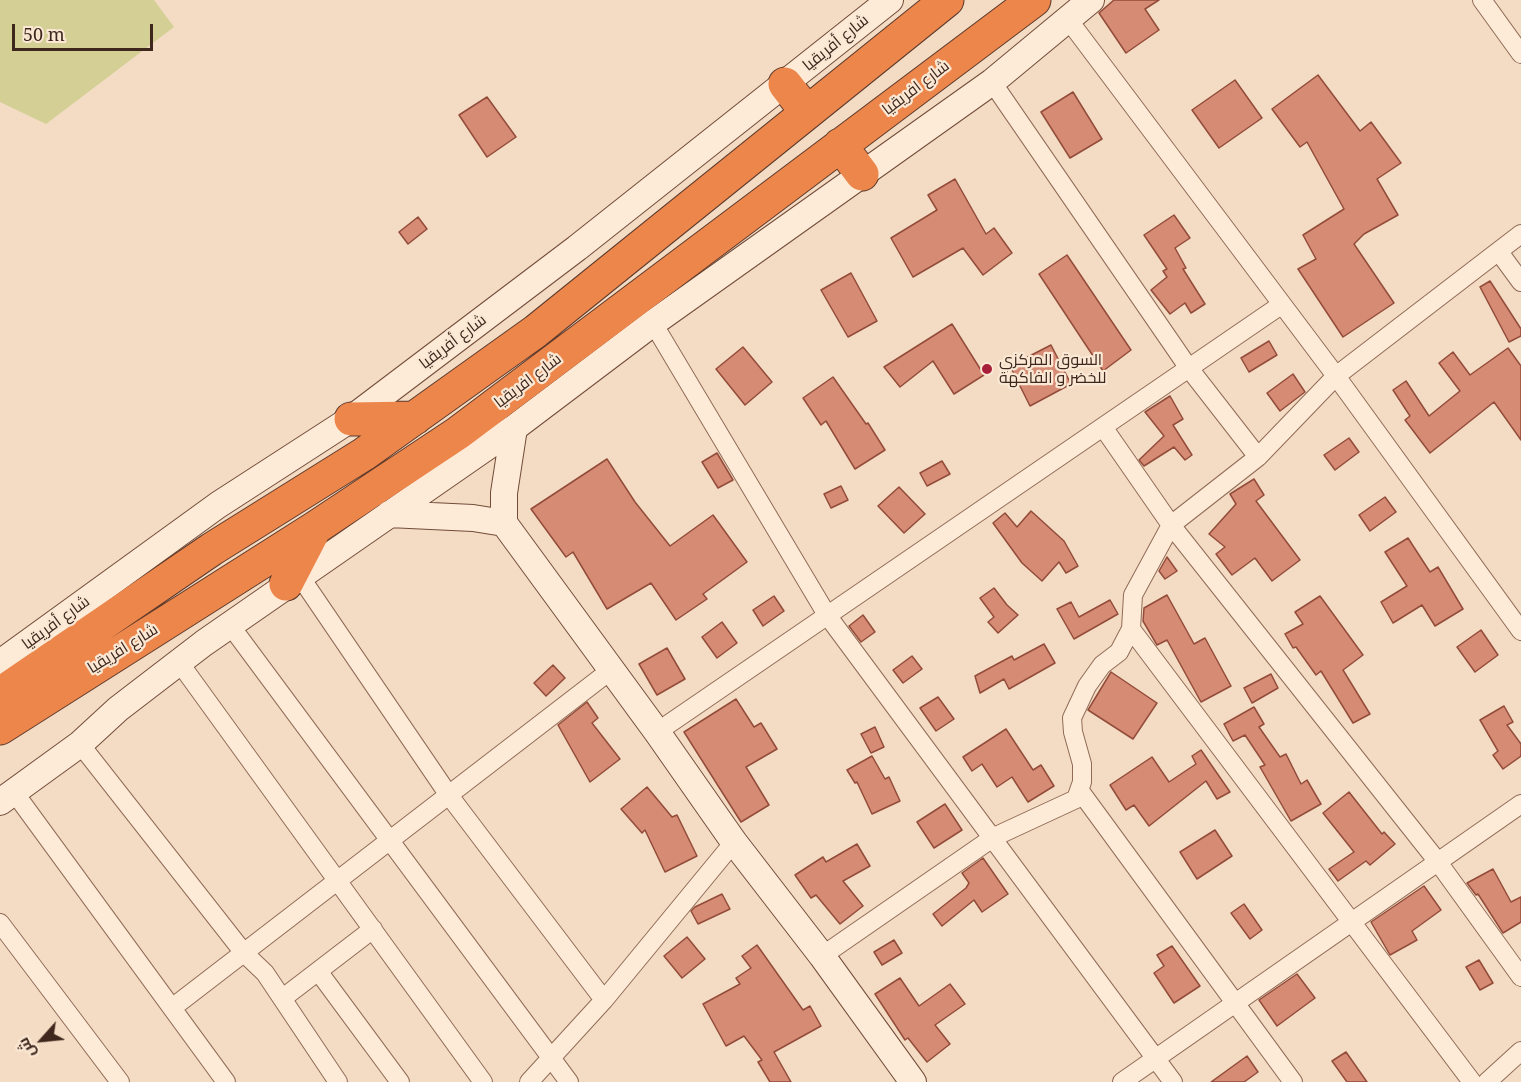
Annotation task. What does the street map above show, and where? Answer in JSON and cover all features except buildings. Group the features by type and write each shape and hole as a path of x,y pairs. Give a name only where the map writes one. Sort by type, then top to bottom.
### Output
{"highway":[{"name":"شارع افريقيا","path":"0,694 212,549 364,454 536,331 806,111 947,0"},
{"name":"شارع افريقيا","path":"0,728 315,528 458,433 1034,0"},
{"path":"785,84 806,111"},
{"path":"840,145 862,174"},
{"path":"351,419 415,418"},
{"path":"292,580 315,528"}],"street":[{"name":"شارع أفريقيا","path":"0,663 218,506 351,419 785,84 890,0"},
{"name":"شارع افريقيا","path":"80,744 117,709 179,662 292,580 514,428 653,323 992,82 1066,18 1091,0"},
{"path":"1482,0 1521,54"},
{"path":"1066,18 1336,376 1521,631"},
{"path":"992,82 1188,367 1258,457"},
{"path":"822,956 994,837 1076,799 1080,791 1082,764 1073,732 1072,718 1087,686 1102,665 1119,652 1131,629 1133,595 1171,525 1258,457 1336,376 1521,234"},
{"path":"1498,252 1521,282"},
{"path":"657,732 1281,305"},
{"path":"653,323 827,615 994,837 1173,1082"},
{"path":"1103,427 1171,525 1438,862 1521,977"},
{"path":"514,428 504,493 504,523 657,732 734,842 822,956 913,1082"},
{"path":"388,514 473,518 504,523"},
{"path":"292,580 448,794 604,1000"},
{"path":"230,625 569,1082"},
{"path":"1131,629 1472,1082"},
{"path":"179,662 483,1082"},
{"path":"172,1008 611,670"},
{"path":"226,1082 172,1008 7,797 80,744 244,953 265,973 338,1082"},
{"path":"1080,791 1293,1082"},
{"path":"1122,1082 1438,862 1519,809"},
{"path":"529,1082 604,1000 734,842"},
{"path":"0,922 120,1082"},
{"path":"283,998 373,929"},
{"path":"318,970 400,1082"},
{"path":"1487,1082 1521,1051"}],"shaded area":[{"path":"0,0 154,0 174,27 46,124 0,102"}],"place":[{"name":"السوق المركزي للخضر و الفاكهة","path":"987,369"}]}
